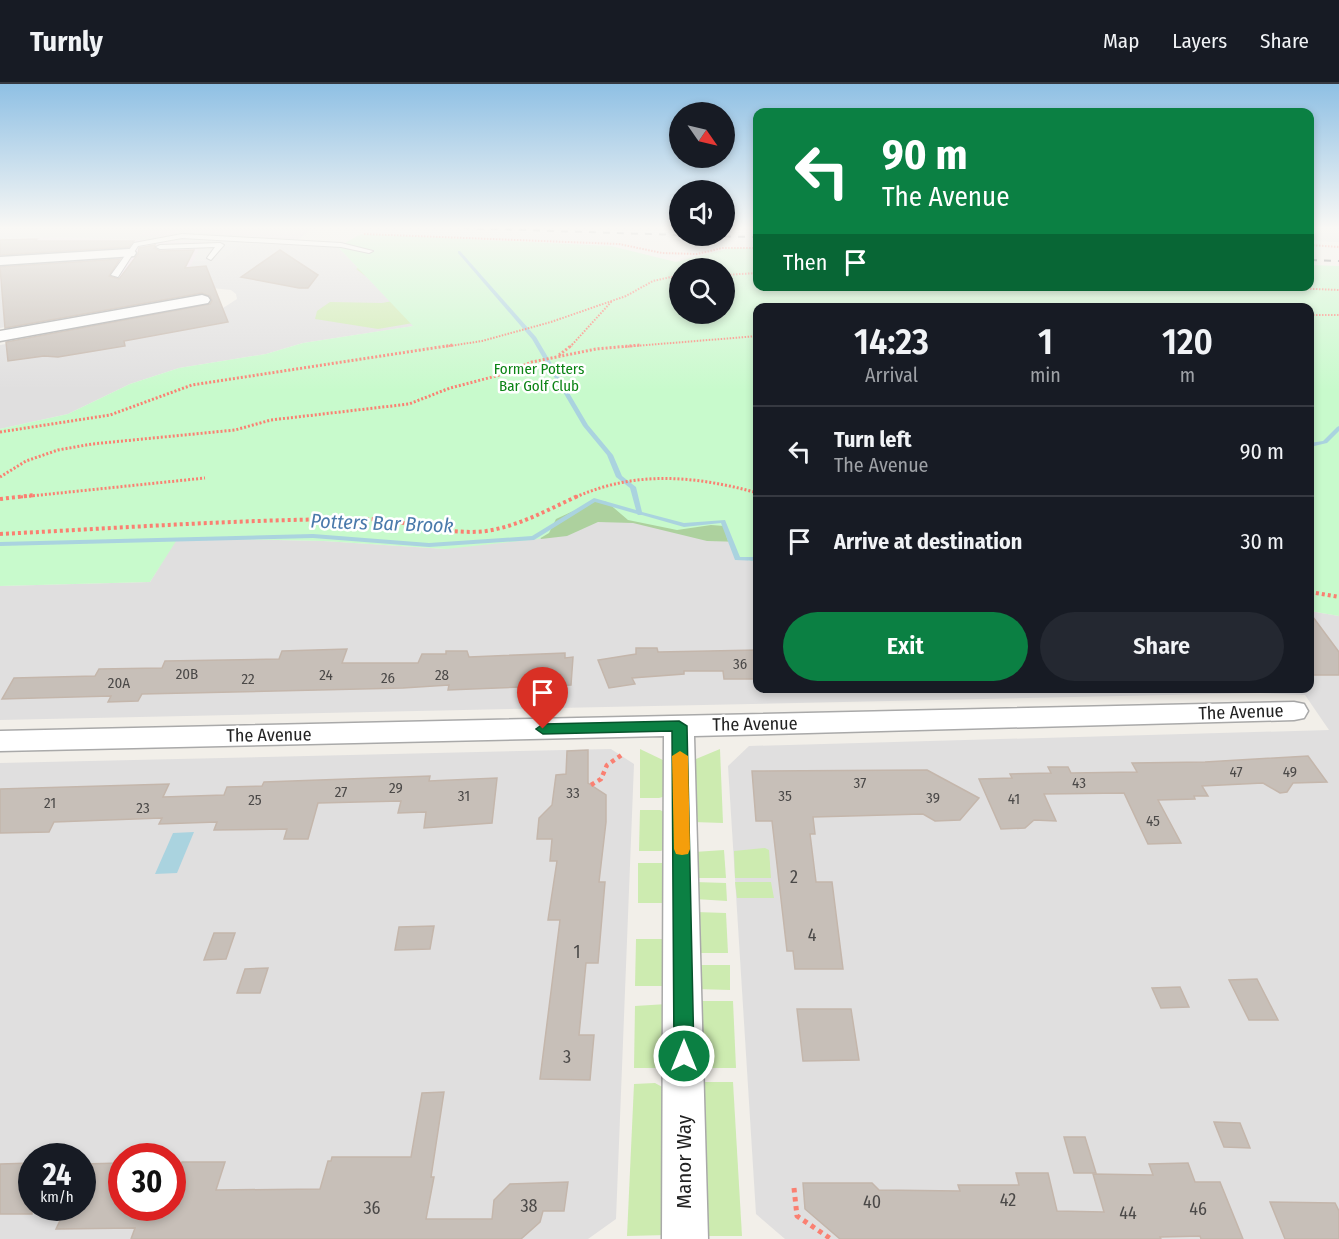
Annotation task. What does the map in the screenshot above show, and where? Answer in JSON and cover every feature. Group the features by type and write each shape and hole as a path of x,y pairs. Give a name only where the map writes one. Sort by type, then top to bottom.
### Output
{"street":[{"path":"0,336 202,300"},
{"name":"The Avenue","path":"0,741 1294,711"},
{"name":"Manor Way","path":"679,726 685,1239"}],"path":[{"path":"0,432 110,415 192,385 482,341 614,300 651,282"},
{"path":"1314,289 1339,290"},
{"path":"556,358 574,344 588,325 614,300"},
{"path":"1314,315 1339,315"},
{"path":"0,477 26,461 58,450 92,444 235,430 271,420 409,404 450,388 500,375 532,363 596,349 753,336"},
{"path":"0,534 210,523 369,519 470,530 491,530 503,529 522,522 610,484 650,477 694,478 753,492"},
{"path":"0,499 205,478"},
{"path":"1314,593 1339,597"},
{"path":"591,785 601,779 607,765 623,754"},
{"path":"794,1188 797,1216 828,1238"}],"shaded area":[{"path":"372,282 414,326 303,343 266,354 179,368 130,384 68,414 0,429 0,345 209,311 223,308 237,299 236,294 231,290 212,288 0,328 0,283"},
{"path":"597,500 711,525 749,561 753,561 753,693 1260,693 0,720 0,586 150,582 177,538 324,541 446,549"},
{"path":"1314,612 1339,616 1339,1239 785,1239 756,1214 728,766 749,746 1329,730 1305,695 1260,693 1314,693"},
{"path":"611,749 634,764 616,1219 588,1239 0,1239 0,763"}],"green space":[{"name":"Former Potters Bar Golf Club","path":"371,282 669,282 669,324 735,324 735,282 753,282 753,291 1314,291 1314,282 1339,282 1339,616 1314,612 1314,303 753,303 753,560 743,558 734,551 730,546 724,526 711,525 677,530 628,520 607,502 597,500 556,519 549,533 539,539 446,549 324,541 178,538 150,582 0,586 0,429 68,414 130,384 179,368 266,354 303,343 413,326"},
{"path":"373,282 389,282 431,320 378,329 315,319 317,311 330,302 382,303 398,300"},
{"path":"611,499 735,519 743,542 707,541 633,523 598,522 567,536 541,539 536,530 586,501"},
{"path":"640,749 665,761 666,796 640,798"},
{"path":"720,749 723,823 693,822 693,762"},
{"path":"640,810 660,810 666,813 667,847 661,851 639,851"},
{"path":"765,848 769,850 771,878 735,878 734,851"},
{"path":"724,850 726,878 695,878 694,852"},
{"path":"638,863 666,863 667,903 638,903"},
{"path":"695,882 726,883 727,901 695,899"},
{"path":"735,882 771,882 774,898 737,898"},
{"path":"696,912 726,913 728,953 697,953"},
{"path":"636,939 667,939 667,986 635,986"},
{"path":"696,965 730,965 730,990 696,989"},
{"path":"697,1001 733,1001 736,1068 698,1068"},
{"path":"667,1004 667,1065 656,1068 634,1068 635,1006"},
{"path":"697,1082 733,1082 742,1236 703,1236"},
{"path":"655,1083 666,1089 667,1235 627,1236 634,1084"}],"water":[{"path":"194,832 177,873 155,874 173,833"}],"building":[{"path":"1,282 212,282 228,322 124,341 125,346 58,357 44,356 8,361 6,342 210,304 212,301 210,296 202,293 5,328"},
{"path":"267,282 313,282 308,288"},
{"path":"1314,618 1339,652 1339,675 1314,675"},
{"path":"636,648 657,648 658,652 753,650 753,679 724,679 723,671 684,671 684,674 632,678 635,684 609,688 598,660 636,654"},
{"path":"347,649 342,663 418,663 422,654 446,654 446,651 467,651 469,657 565,653 565,658 573,657 571,685 448,690 449,685 142,694 138,701 108,702 111,696 2,699 14,678 95,676 99,669 162,668 165,661 279,659 282,651"},
{"path":"588,750 588,783 606,795 606,822 599,882 605,882 598,963 586,963 579,1035 594,1035 590,1080 540,1079 560,920 548,920 557,861 550,861 552,839 537,839 539,818 552,805 556,775 566,774 567,751"},
{"path":"1308,756 1327,782 1293,783 1287,792 1280,793 1263,783 1202,786 1208,796 1194,796 1195,799 1158,800 1181,843 1148,844 1124,793 1044,794 1056,821 1034,820 1025,828 1001,829 979,779 1012,778 1010,774 1051,773 1048,767 1068,767 1071,773 1137,772 1132,763 1205,762"},
{"path":"927,770 979,798 960,820 935,821 923,814 813,817 815,834 810,834 816,882 832,882 843,969 795,969 793,951 787,951 772,821 756,821 752,771"},
{"path":"430,776 429,781 497,778 492,823 424,828 426,812 398,813 401,801 318,803 308,839 284,839 287,829 214,830 217,822 159,824 162,818 54,822 49,832 0,833 0,789 169,784 163,797 224,795 227,787 262,786 264,782"},
{"path":"434,926 430,949 395,950 399,927"},
{"path":"214,933 235,933 226,959 204,960"},
{"path":"268,968 260,993 237,993 245,969"},
{"path":"1257,979 1278,1020 1249,1020 1229,980"},
{"path":"1180,987 1189,1007 1161,1008 1152,988"},
{"path":"797,1009 851,1009 859,1060 803,1061"},
{"path":"444,1092 431,1177 434,1177 426,1219 492,1219 494,1200 510,1184 568,1182 564,1211 543,1211 540,1222 521,1239 131,1239 135,1228 56,1229 60,1221 96,1221 96,1164 108,1163 108,1221 186,1221 186,1162 225,1162 216,1190 320,1189 328,1161 331,1161 332,1157 411,1157 422,1093"},
{"path":"1214,1122 1240,1123 1250,1148 1224,1147"},
{"path":"1064,1137 1085,1137 1096,1173 1074,1173"},
{"path":"18,1163 18,1214 0,1214 0,1164"},
{"path":"1188,1163 1195,1182 1220,1182 1243,1239 1201,1239 1200,1236 1160,1237 1161,1239 840,1239 805,1209 803,1183 872,1183 879,1190 960,1191 958,1185 1019,1185 1016,1173 1048,1173 1057,1211 1104,1212 1093,1174 1153,1175 1149,1164"},
{"path":"1270,1202 1335,1203 1339,1211 1339,1239 1285,1239"}],"waterway":[{"path":"485,282 534,338 586,426 610,455 619,477 633,487 640,513"},
{"name":"Potters Bar Brook","path":"1314,444 1325,442 1339,428"},
{"name":"Potters Bar Brook","path":"0,544 313,536 429,545 534,538 594,500 640,513"},
{"name":"Potters Bar Brook","path":"640,513 684,525 723,521 737,559 753,559"}],"slow traffic":[{"path":"680,756 682,849"}],"route":[{"path":"543,729 679,726 684,1056"}]}
